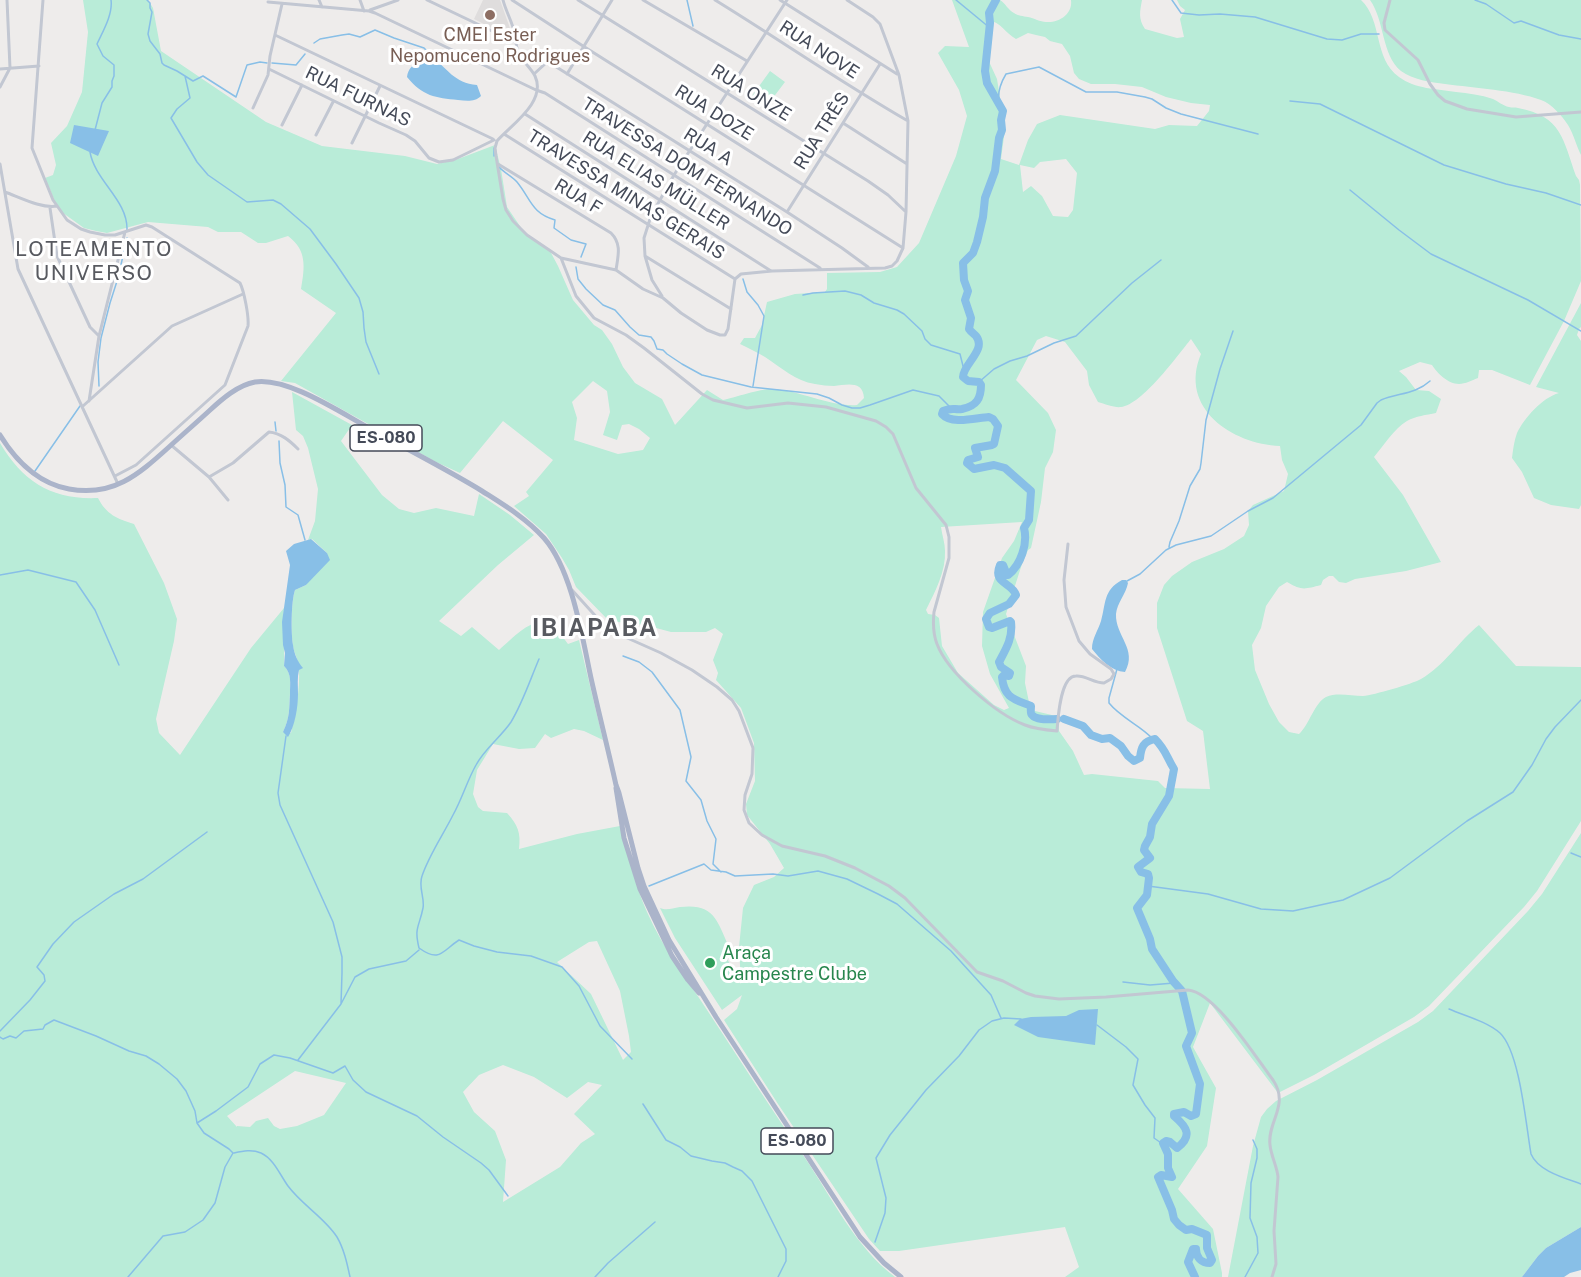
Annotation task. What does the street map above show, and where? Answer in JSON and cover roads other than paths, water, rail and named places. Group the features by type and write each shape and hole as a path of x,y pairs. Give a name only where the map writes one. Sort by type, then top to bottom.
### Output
{"main road":[{"name":"ES-080","path":"0,435 22,466 38,477 58,486 76,490 108,488 139,473 225,398 244,386 266,381 275,382 303,393 455,475 528,522 551,547 569,586 616,785 624,838 640,889 672,956 688,980 703,996 860,1237 884,1263 901,1277"}],"street":[{"path":"0,87 10,68 7,0"},
{"path":"43,0 32,148 57,206 68,219 90,232 105,235 150,226 242,285 248,319 248,326 227,383 136,465 116,476"},
{"path":"319,0 322,8"},
{"path":"360,0 366,11"},
{"path":"268,2 366,11 398,0"},
{"path":"427,0 515,42"},
{"path":"502,0 522,60 536,81 535,100 525,114 496,140 497,164 505,207 510,217 527,235 561,258 616,270 643,289 663,298 696,323 720,335 726,333 735,279 741,274 885,268 892,266 899,258 903,248 908,121 899,75 880,24 847,0"},
{"name":"RUA DOZE","path":"512,0 903,248"},
{"name":"RUA ONZE","path":"578,0 878,188 906,212"},
{"path":"567,74 612,0"},
{"path":"643,0 747,61"},
{"name":"RUA NOVE","path":"715,0 861,94 908,121"},
{"path":"780,0 899,75"},
{"path":"1390,0 1384,23 1385,30 1418,60 1430,84 1444,101 1467,109 1516,117 1581,112"},
{"path":"663,298 652,280 645,256 643,245 647,224 674,175 786,2"},
{"path":"253,108 267,79 282,4"},
{"name":"TRAVESSA DOM FERNANDO","path":"366,11 383,16 545,93 822,269"},
{"path":"275,35 496,140"},
{"name":"RUA A","path":"534,75 547,62 787,212 869,268"},
{"name":"RUA TRÊS","path":"787,212 880,64"},
{"path":"0,69 39,66"},
{"name":"RUA FURNAS","path":"269,69 406,135 415,141 429,158 439,162 453,160 496,140"},
{"path":"282,125 302,84"},
{"path":"352,143 380,86"},
{"path":"316,135 333,101"},
{"name":"RUA ELIAS MÜLLER","path":"525,114 772,271"},
{"path":"843,123 908,164"},
{"name":"TRAVESSA MINAS GERAIS","path":"504,134 735,279"},
{"path":"0,164 18,269 116,476 118,485"},
{"name":"RUA F","path":"497,164 615,237 619,250 616,270"},
{"path":"4,192 50,208 57,206"},
{"path":"50,208 57,256 90,327 99,336"},
{"path":"89,401 99,336 125,232"},
{"path":"645,256 730,309"},
{"path":"561,258 576,296 594,318 626,335 702,394 721,403 747,408 788,403 826,407 876,421 893,434 916,488 946,525 949,537 949,558 933,619 937,643 944,658 958,675 1005,715 1027,726 1057,731 1062,695 1069,679 1079,676 1104,683 1114,674 1111,669 1090,654 1079,641 1066,608 1064,580 1068,544"},
{"path":"83,406 171,327 243,294"},
{"path":"184,422 189,429"},
{"path":"209,477 233,463 269,432 288,439 298,449"},
{"path":"171,445 209,477 228,500"},
{"path":"569,586 609,628 692,670 732,700 739,711 753,748 752,774 744,810 749,823 762,835 782,846 825,856 855,868 889,886 905,898 977,972 1003,981 1026,993 1059,999 1194,990 1224,1016 1273,1080 1278,1090 1278,1111 1270,1140 1270,1147 1278,1170 1274,1231 1276,1264 1272,1277"}],"water":[{"path":"431,56 452,75 469,84 477,85 481,96 471,101 450,99 430,95 418,88 407,77 408,71 424,57"},
{"path":"74,125 109,131 98,156 70,143"},
{"path":"311,539 327,553 330,560 306,585 295,590 292,618 293,645 296,658 303,668 299,670 297,710 288,737 283,732 289,713 290,686 289,675 284,666 282,622 290,565 286,551 294,544"},
{"path":"1122,580 1128,583 1116,614 1119,629 1128,649 1128,664 1125,672 1111,667 1092,649 1108,593"},
{"path":"1098,1009 1095,1045 1038,1037 1014,1025 1020,1019 1066,1016 1079,1010"},
{"path":"1581,1227 1581,1270 1564,1277 1522,1277 1546,1248"}],"waterway":[{"path":"95,130 102,103 112,87 114,76 114,65 103,56 97,44 109,17 111,0"},
{"path":"147,0 152,12 148,34 150,41 160,54 162,63 193,81 203,76 236,97 247,65 267,63"},
{"path":"687,0 693,26"},
{"path":"956,0 990,28"},
{"path":"996,0 989,13 985,71 987,83 1003,111 1002,130 995,171 985,198 977,242 973,253 963,263 964,280 968,291 965,300 971,318 969,329 979,341 977,352 963,377 968,381 979,382 981,390 979,398 971,406 946,410 942,414 958,420 989,417 993,419 998,426 994,444 975,448 978,457 968,460 967,463 974,469 994,465 1005,468 1031,491 1029,520 1024,528 1025,540 1020,560 1008,575 1003,565 1000,565 998,571 1000,579 1016,595 1009,604 990,613 986,619 989,627 992,628 1011,622 1010,638 999,662 1001,667 1010,673 1009,676 1002,677 1008,694 1031,706 1031,713 1034,717 1057,719"},
{"path":"1172,0 1181,13 1255,17 1327,39 1342,40 1361,34 1379,34"},
{"path":"1475,0 1486,4 1514,23 1521,21 1559,35 1581,39"},
{"path":"314,43 320,39 349,34 360,37 375,30 424,48 430,57"},
{"path":"272,63 296,65 305,54"},
{"path":"999,104 998,96 1006,74 1039,67 1086,92 1117,92 1145,97 1181,114 1258,134"},
{"path":"185,76 190,98 177,109 171,118 197,162 208,175 247,202 273,200 310,229 359,298 366,342 379,374"},
{"path":"1290,101 1320,104 1444,165 1581,205"},
{"path":"494,148 494,156"},
{"path":"90,152 98,172 122,209 127,230"},
{"path":"498,166 517,182 536,209 555,220 554,228 571,240 586,244 581,257"},
{"path":"1350,190 1431,254 1528,300 1581,331"},
{"path":"99,386 98,362 101,338 127,238"},
{"path":"979,382 994,369 1010,361 1076,336 1132,283 1161,260"},
{"path":"576,267 578,279 603,305 615,310 639,335 651,337 657,349 663,350 702,375 751,387 817,394 852,408 860,408 913,390 939,396 951,408"},
{"path":"743,279 747,292 764,316 753,386"},
{"path":"803,295 845,291 897,310 922,331 925,339 931,345 960,354 964,370"},
{"path":"1169,547 1190,486 1200,469 1206,420 1233,331"},
{"path":"1127,581 1140,574 1166,550 1176,545 1211,536 1248,511 1273,498 1361,425 1381,400 1413,391 1430,381"},
{"path":"35,471 80,406"},
{"path":"275,422 276,431"},
{"path":"279,441 286,507 298,515 305,540"},
{"path":"0,575 28,570 76,582 95,610 119,665"},
{"path":"623,656 639,662 652,672 680,710 691,757 686,781 701,800 707,821 716,839 713,864 721,872"},
{"path":"539,659 511,722 476,765 425,868 421,884 423,908 417,931 419,948 436,955 459,940 497,952 531,956 562,967 579,986 600,1026 632,1059"},
{"path":"1117,669 1109,703 1153,739"},
{"path":"1148,886 1208,894 1261,909 1293,911 1343,900 1390,878 1467,821 1513,792 1532,765 1546,739 1581,700"},
{"path":"1064,719 1083,726 1091,735 1102,739 1110,738 1121,746 1134,761 1140,758 1145,743 1155,739 1174,769 1169,796 1152,824 1150,837 1145,846 1144,850 1150,858 1138,867 1141,872 1148,874 1149,878 1147,895 1137,908 1152,949 1182,991 1192,1033 1186,1046 1200,1084 1196,1114 1191,1116 1184,1112 1174,1114 1185,1128 1187,1136 1177,1148 1170,1142 1163,1143 1168,1154 1168,1168 1172,1177 1161,1175 1158,1177 1174,1219 1179,1225 1186,1230 1192,1229 1207,1235 1207,1248 1212,1260 1210,1263 1202,1261 1196,1249 1193,1249 1188,1262 1195,1277"},
{"path":"286,736 278,793 280,805 333,922 342,957 341,1004"},
{"path":"0,1031 45,981 44,975 37,967 53,944 74,922 114,894 143,879 207,832"},
{"path":"1571,853 1581,857"},
{"path":"649,886 704,864 711,870 735,876 773,874 788,876 818,871 847,879 897,904 951,951 991,995 1001,1018"},
{"path":"298,1060 341,1004 355,977 369,969 406,961 419,950"},
{"path":"1123,982 1150,985 1174,983"},
{"path":"1449,1009 1482,1022 1500,1033 1513,1056 1531,1154 1546,1169 1581,1184"},
{"path":"875,1242 885,1213 886,1198 876,1158 890,1135 979,1030 992,1021 1004,1018 1021,1019"},
{"path":"0,1037 3,1039 10,1036 16,1038 24,1031 43,1029 45,1025 54,1020 146,1056 177,1079 186,1091 195,1111 197,1123 204,1133 233,1153"},
{"path":"1097,1025 1138,1059 1133,1085 1155,1118 1154,1138 1164,1145"},
{"path":"197,1123 248,1087 260,1064 274,1055 333,1073 345,1066 353,1080 366,1092 417,1116 481,1163 508,1196"},
{"path":"643,1104 666,1140 691,1156 725,1163 742,1171 752,1181 786,1249 786,1261 778,1277"},
{"path":"1245,1277 1258,1253 1257,1237 1250,1218 1251,1183 1257,1158 1257,1149 1253,1140"},
{"path":"234,1153 254,1151 270,1159 294,1193 337,1237 350,1277"},
{"path":"128,1277 163,1236 185,1232 203,1220 215,1203 225,1167 233,1153"},
{"path":"595,1277 655,1222"}],"place":[{"name":"CMEI Ester Nepomuceno Rodrigues","path":"490,15"},
{"name":"Araça Campestre Clube","path":"710,963"}],"district":[{"name":"LOTEAMENTO UNIVERSO","path":"94,262"},
{"name":"IBIAPABA","path":"595,629"}]}
